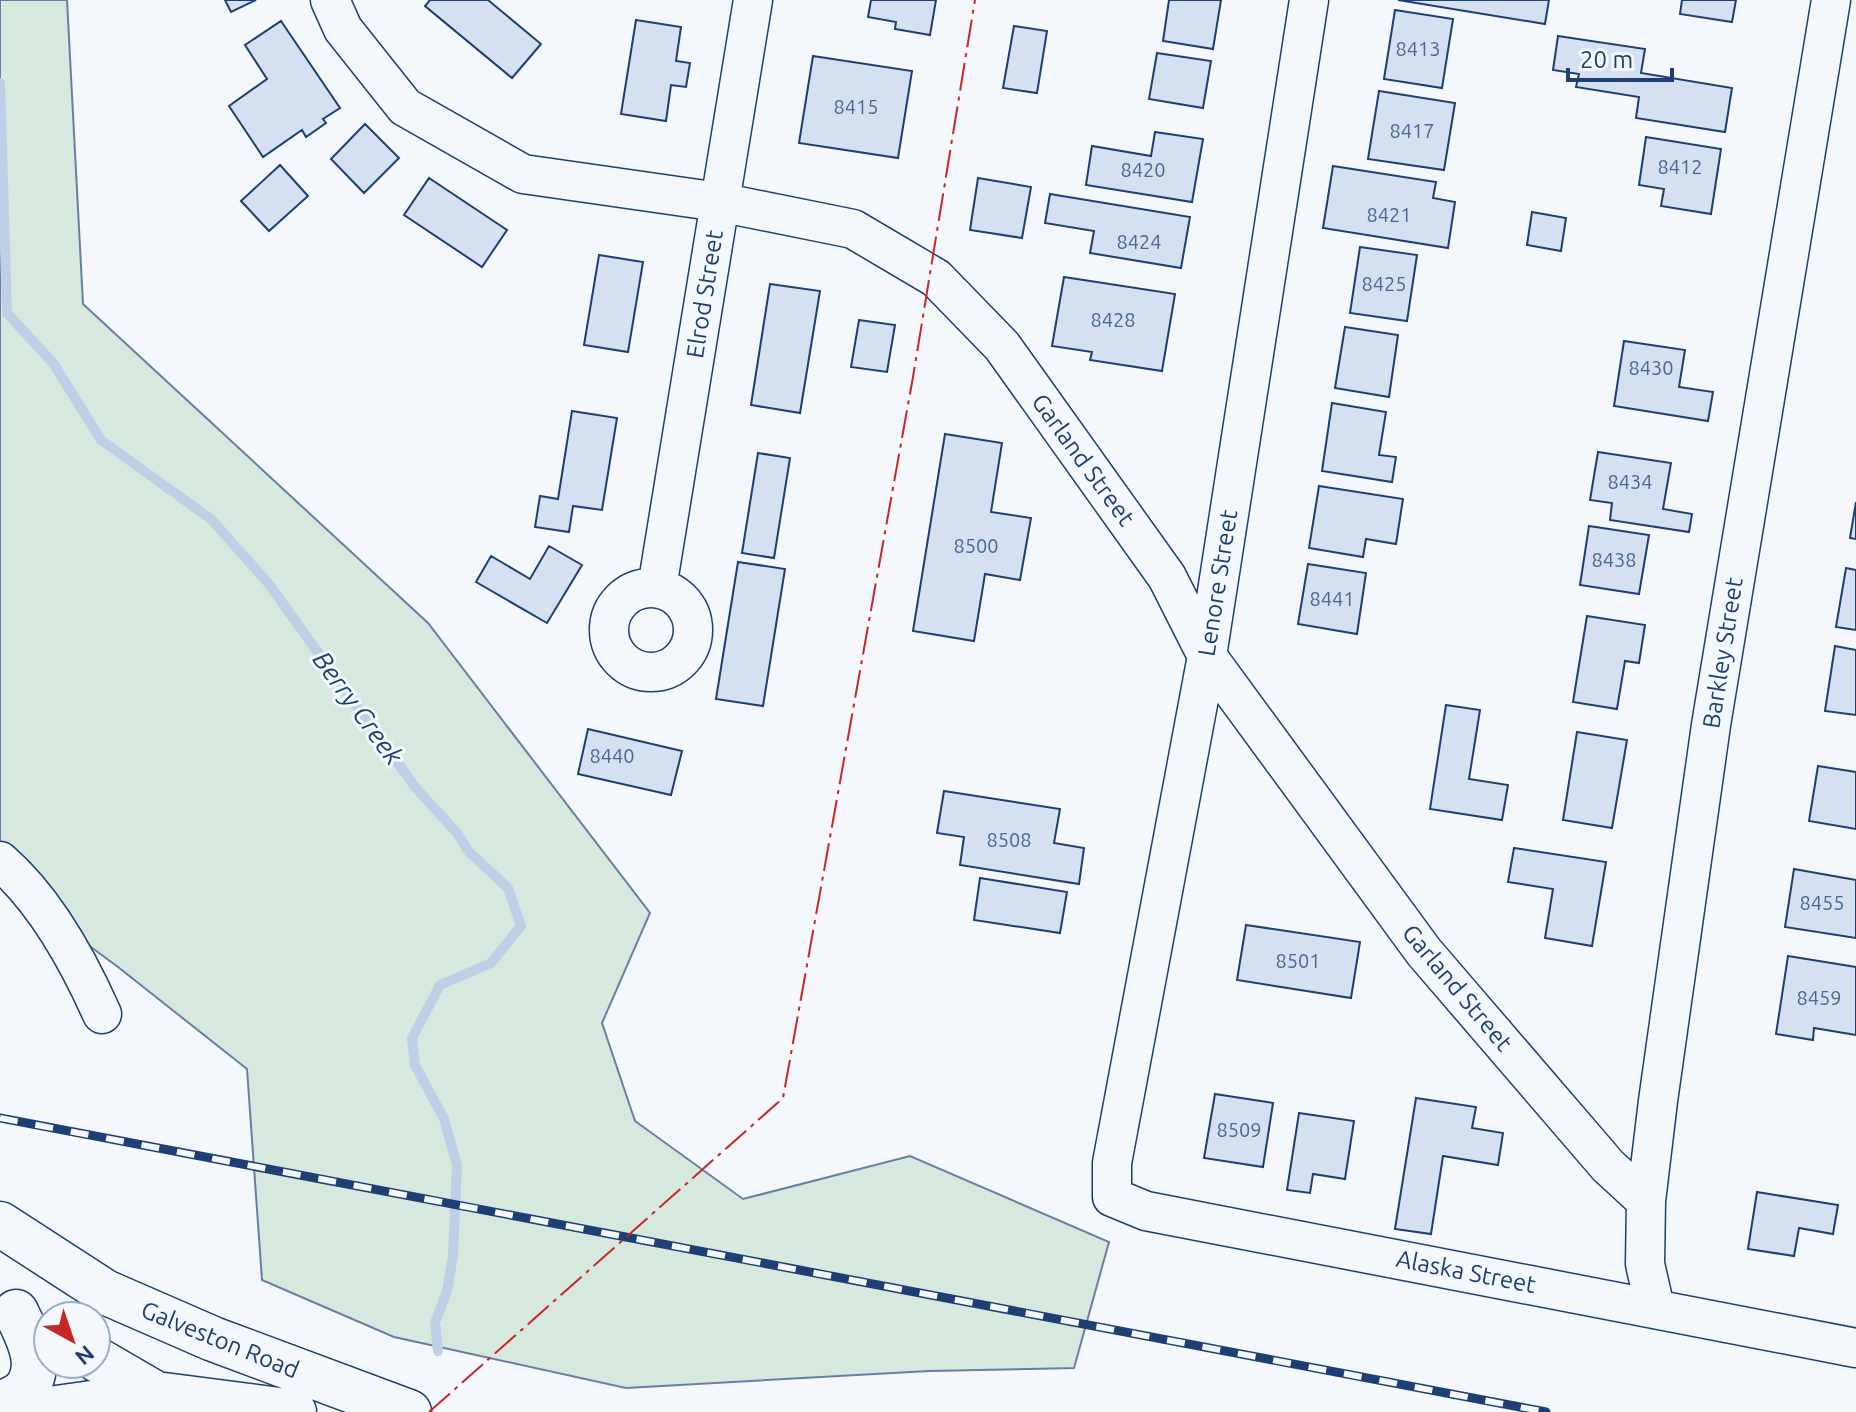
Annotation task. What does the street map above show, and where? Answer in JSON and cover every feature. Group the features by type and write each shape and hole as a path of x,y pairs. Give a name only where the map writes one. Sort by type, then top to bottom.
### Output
{"main road":[{"name":"Galveston Road","path":"0,1224 105,1292 213,1339 409,1412"},
{"path":"0,1405 22,1392 32,1372 33,1349 21,1314"},
{"path":"112,1368 174,1403"},
{"path":"28,1412 174,1403 294,1412"}],"street":[{"name":"Garland Street","path":"330,0 343,29 405,107 523,174 719,202 853,229 936,278 1002,346 1167,577 1207,656 1424,952 1608,1166 1646,1201"},
{"name":"Elrod Street","path":"657,588 753,0"},
{"name":"Lenore Street","path":"1112,1163 1207,656 1309,0"},
{"name":"Barkley Street","path":"1655,1308 1645,1264 1646,1201 1711,725 1831,0"},
{"path":"0,861 48,916 79,964 102,1014"},
{"name":"Alaska Street","path":"1112,1163 1112,1197 1146,1211 1856,1348"}],"shaded area":[{"path":"0,0 67,0 83,304 428,623 650,913 602,1023 635,1121 743,1199 910,1156 1109,1242 1074,1368 929,1371 626,1388 394,1337 262,1280 247,1069 118,967 0,880"}],"building":[{"path":"225,0 256,0 231,12"},
{"path":"430,0 488,0 541,44 512,78 425,6"},
{"path":"871,0 936,0 930,35 895,29 896,22 868,17"},
{"path":"1169,0 1221,0 1213,49 1163,41"},
{"path":"1398,0 1549,0 1545,24"},
{"path":"1682,0 1736,0 1732,22 1680,14"},
{"path":"1395,10 1453,19 1442,88 1384,79"},
{"path":"636,20 681,27 676,61 690,63 686,87 671,85 666,121 621,114"},
{"path":"281,21 340,108 323,119 326,123 306,137 302,130 263,157 229,106 267,79 245,45"},
{"path":"1014,26 1047,31 1037,93 1003,88"},
{"path":"1558,36 1645,49 1641,73 1732,88 1725,132 1636,118 1639,97 1576,87 1579,74 1553,70"},
{"path":"1157,53 1211,61 1203,108 1149,99"},
{"path":"813,56 912,71 898,158 799,143"},
{"path":"1379,91 1455,103 1444,170 1368,159"},
{"path":"365,124 399,158 364,193 331,159"},
{"path":"1155,132 1203,139 1192,202 1086,185 1092,146 1151,156"},
{"path":"1646,137 1721,149 1711,214 1661,206 1664,189 1639,185"},
{"path":"280,165 308,196 269,231 241,201"},
{"path":"1333,166 1436,182 1433,198 1455,202 1448,248 1323,228"},
{"path":"429,178 507,230 482,267 404,215"},
{"path":"978,178 1031,187 1022,238 970,230"},
{"path":"1050,194 1190,217 1181,268 1090,253 1094,231 1045,223"},
{"path":"1532,212 1566,218 1561,251 1527,245"},
{"path":"1360,247 1417,255 1407,321 1350,313"},
{"path":"599,255 643,262 628,352 584,345"},
{"path":"1064,277 1175,294 1162,371 1090,360 1092,352 1052,346"},
{"path":"770,284 820,291 800,413 751,405"},
{"path":"859,320 895,325 887,372 851,367"},
{"path":"1345,327 1398,335 1389,397 1335,388"},
{"path":"1624,341 1685,350 1679,387 1713,392 1708,421 1614,406"},
{"path":"1332,403 1386,412 1379,455 1396,457 1392,482 1322,471"},
{"path":"572,411 617,418 602,510 573,506 569,532 535,527 540,496 558,499"},
{"path":"945,434 1002,443 991,512 1031,518 1020,580 985,574 974,641 913,631"},
{"path":"1598,452 1671,463 1663,509 1692,514 1689,532 1610,520 1612,503 1590,500"},
{"path":"758,453 790,458 774,558 742,553"},
{"path":"1319,486 1403,499 1396,544 1366,539 1363,557 1309,548"},
{"path":"1856,502 1856,539 1850,538"},
{"path":"1589,526 1649,535 1639,594 1580,585"},
{"path":"549,546 582,565 547,623 476,582 491,556 530,579"},
{"path":"738,562 785,569 763,706 716,699"},
{"path":"1308,564 1366,573 1357,634 1298,624"},
{"path":"1846,568 1856,570 1856,630 1836,627"},
{"path":"1587,616 1645,625 1639,663 1625,661 1617,709 1573,702"},
{"path":"1835,646 1856,650 1856,715 1825,711"},
{"path":"1446,705 1480,710 1469,779 1508,785 1502,820 1430,809"},
{"path":"588,729 682,751 671,795 578,774"},
{"path":"1577,732 1627,740 1612,828 1563,820"},
{"path":"1818,766 1856,772 1856,829 1809,821"},
{"path":"944,791 1060,809 1054,843 1084,848 1079,884 960,865 964,837 937,833"},
{"path":"1514,848 1606,862 1592,946 1545,938 1553,889 1508,882"},
{"path":"1794,869 1856,880 1856,938 1785,927"},
{"path":"980,878 1067,892 1060,933 974,920"},
{"path":"1246,925 1360,942 1351,998 1237,980"},
{"path":"1788,956 1856,967 1856,1035 1814,1028 1813,1040 1776,1034"},
{"path":"1215,1094 1273,1103 1263,1167 1204,1158"},
{"path":"1416,1098 1476,1107 1472,1128 1503,1133 1498,1165 1443,1156 1431,1234 1395,1229"},
{"path":"1299,1113 1354,1121 1345,1179 1313,1174 1310,1193 1287,1190"},
{"path":"1757,1192 1838,1205 1833,1234 1799,1228 1794,1256 1748,1249"}],"waterway":[{"name":"Berry Creek","path":"0,83 7,313 53,363 101,440 211,519 268,583 415,787 457,833 469,852 508,888 521,926 491,963 440,985 412,1038 415,1065 444,1119 457,1165 453,1256 447,1291 435,1323 438,1351"}],"railway":[{"path":"0,1118 1546,1412"}],"power":[{"path":"429,1412 783,1098 913,377 975,0"}]}
